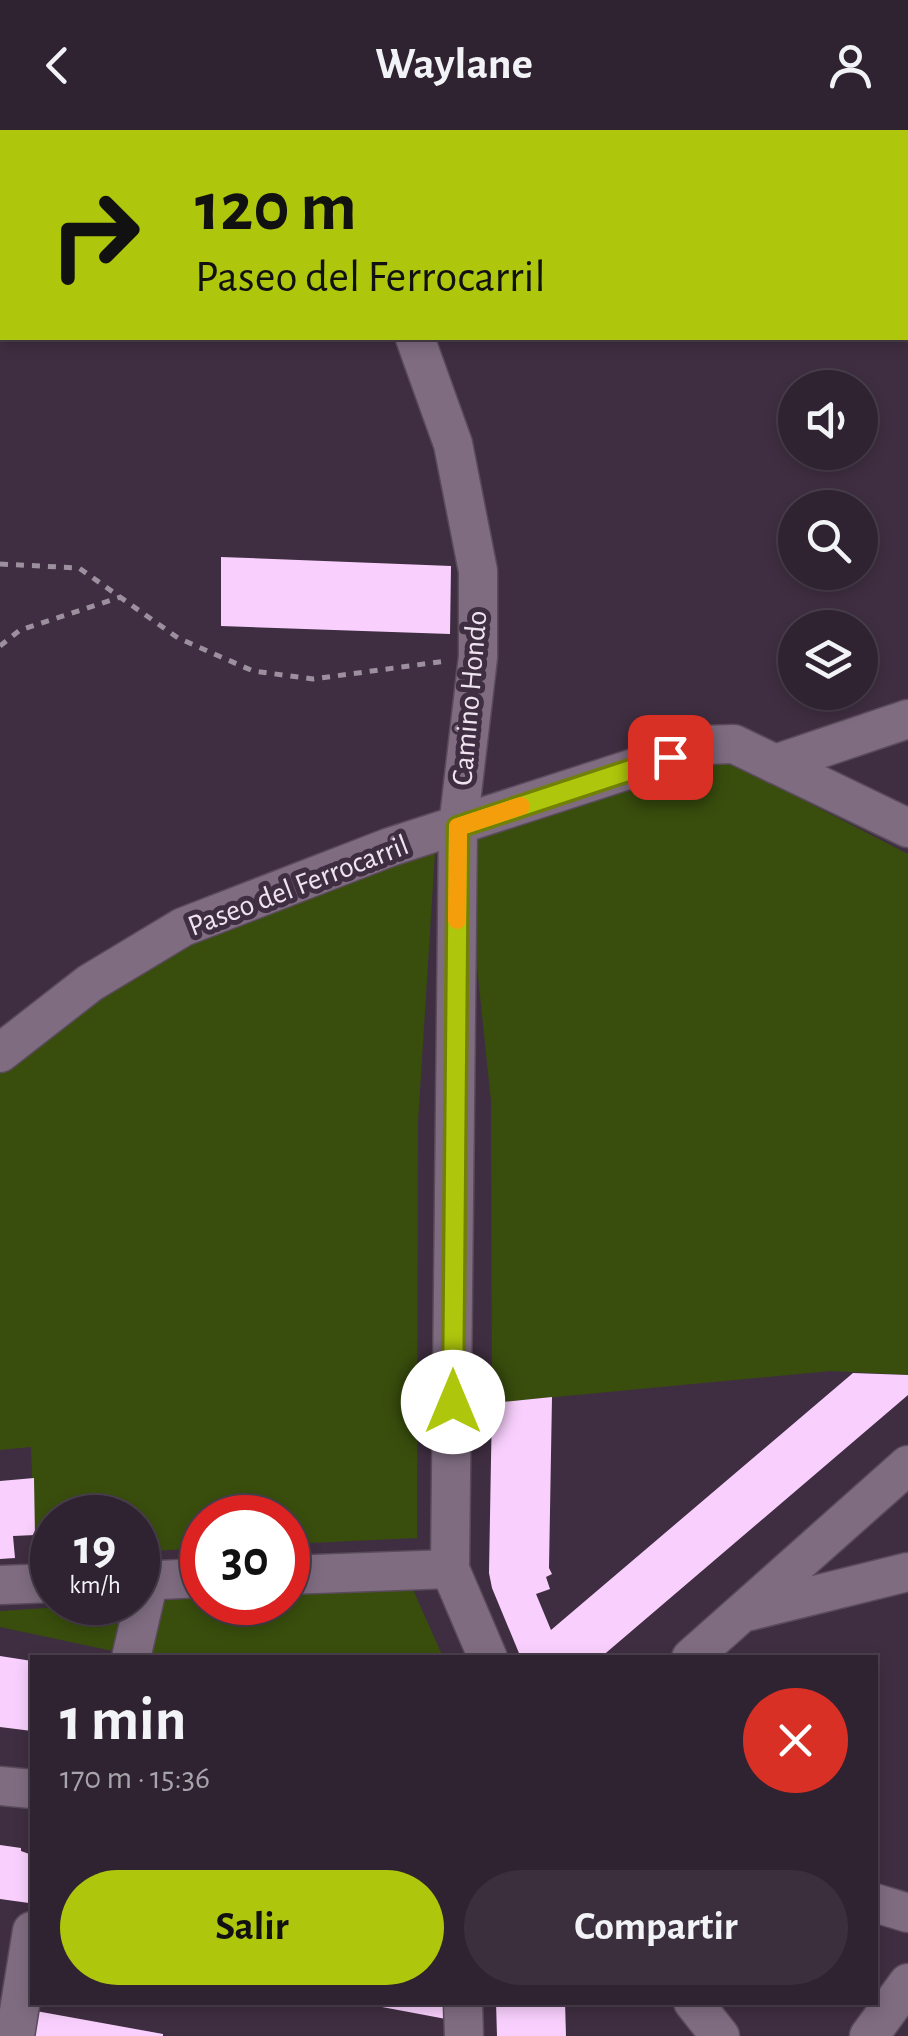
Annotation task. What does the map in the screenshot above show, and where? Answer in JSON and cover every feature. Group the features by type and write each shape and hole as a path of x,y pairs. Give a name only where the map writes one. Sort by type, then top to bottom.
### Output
{"street":[{"name":"Camino Hondo","path":"417,340 457,462 478,571 478,657 458,827 450,1569"},
{"path":"775,764 908,719"},
{"name":"Paseo del Ferrocarril","path":"0,1053 90,983 184,927 297,880 705,745 734,744 908,828"},
{"path":"694,1655 908,1465"},
{"path":"310,1574 450,1569 487,1655"},
{"path":"743,1612 908,1572"},
{"path":"0,1585 30,1584"},
{"path":"131,1655 136,1625"},
{"path":"0,1786 30,1790"},
{"path":"878,1903 908,1913"},
{"path":"15,2036 30,1943"},
{"path":"869,2036 908,1983"},
{"path":"463,2005 464,2036"},
{"path":"695,2005 720,2036"}],"path":[{"path":"0,564 78,568 178,638 253,671 313,679 478,657"},
{"path":"0,646 20,630 122,597"}],"green space":[{"path":"719,747 770,783 908,854 908,1375 831,1371 492,1403 491,1101 464,842"},
{"path":"435,852 418,1122 417,1538 310,1543 310,1495 180,1495 180,1549 160,1551 160,1495 33,1495 31,1447 0,1450 0,1061 187,932"},
{"path":"410,1583 442,1655 132,1655 0,1627 0,1611 30,1609 30,1625 160,1625 160,1601 180,1599 180,1625 310,1625 310,1590"}],"building":[{"path":"221,557 451,566 450,634 221,626"},
{"path":"853,1373 908,1375 908,1395 604,1655 520,1655 489,1573 492,1403 552,1397 552,1574 546,1577 550,1589 536,1594 551,1630"},
{"path":"34,1478 30,1535 13,1536 15,1558 0,1559 0,1481"},
{"path":"0,1656 30,1661 30,1731 0,1727"},
{"path":"0,1845 21,1848 30,1854 29,1903 0,1899"},
{"path":"445,2005 446,2019 382,2007"},
{"path":"496,2005 565,2005 566,2036 497,2036"},
{"path":"36,2011 163,2034 163,2036 32,2036"}],"slow traffic":[{"path":"457,920 458,827 521,806"}],"route":[{"path":"453,1402 458,827 670,757"}]}
